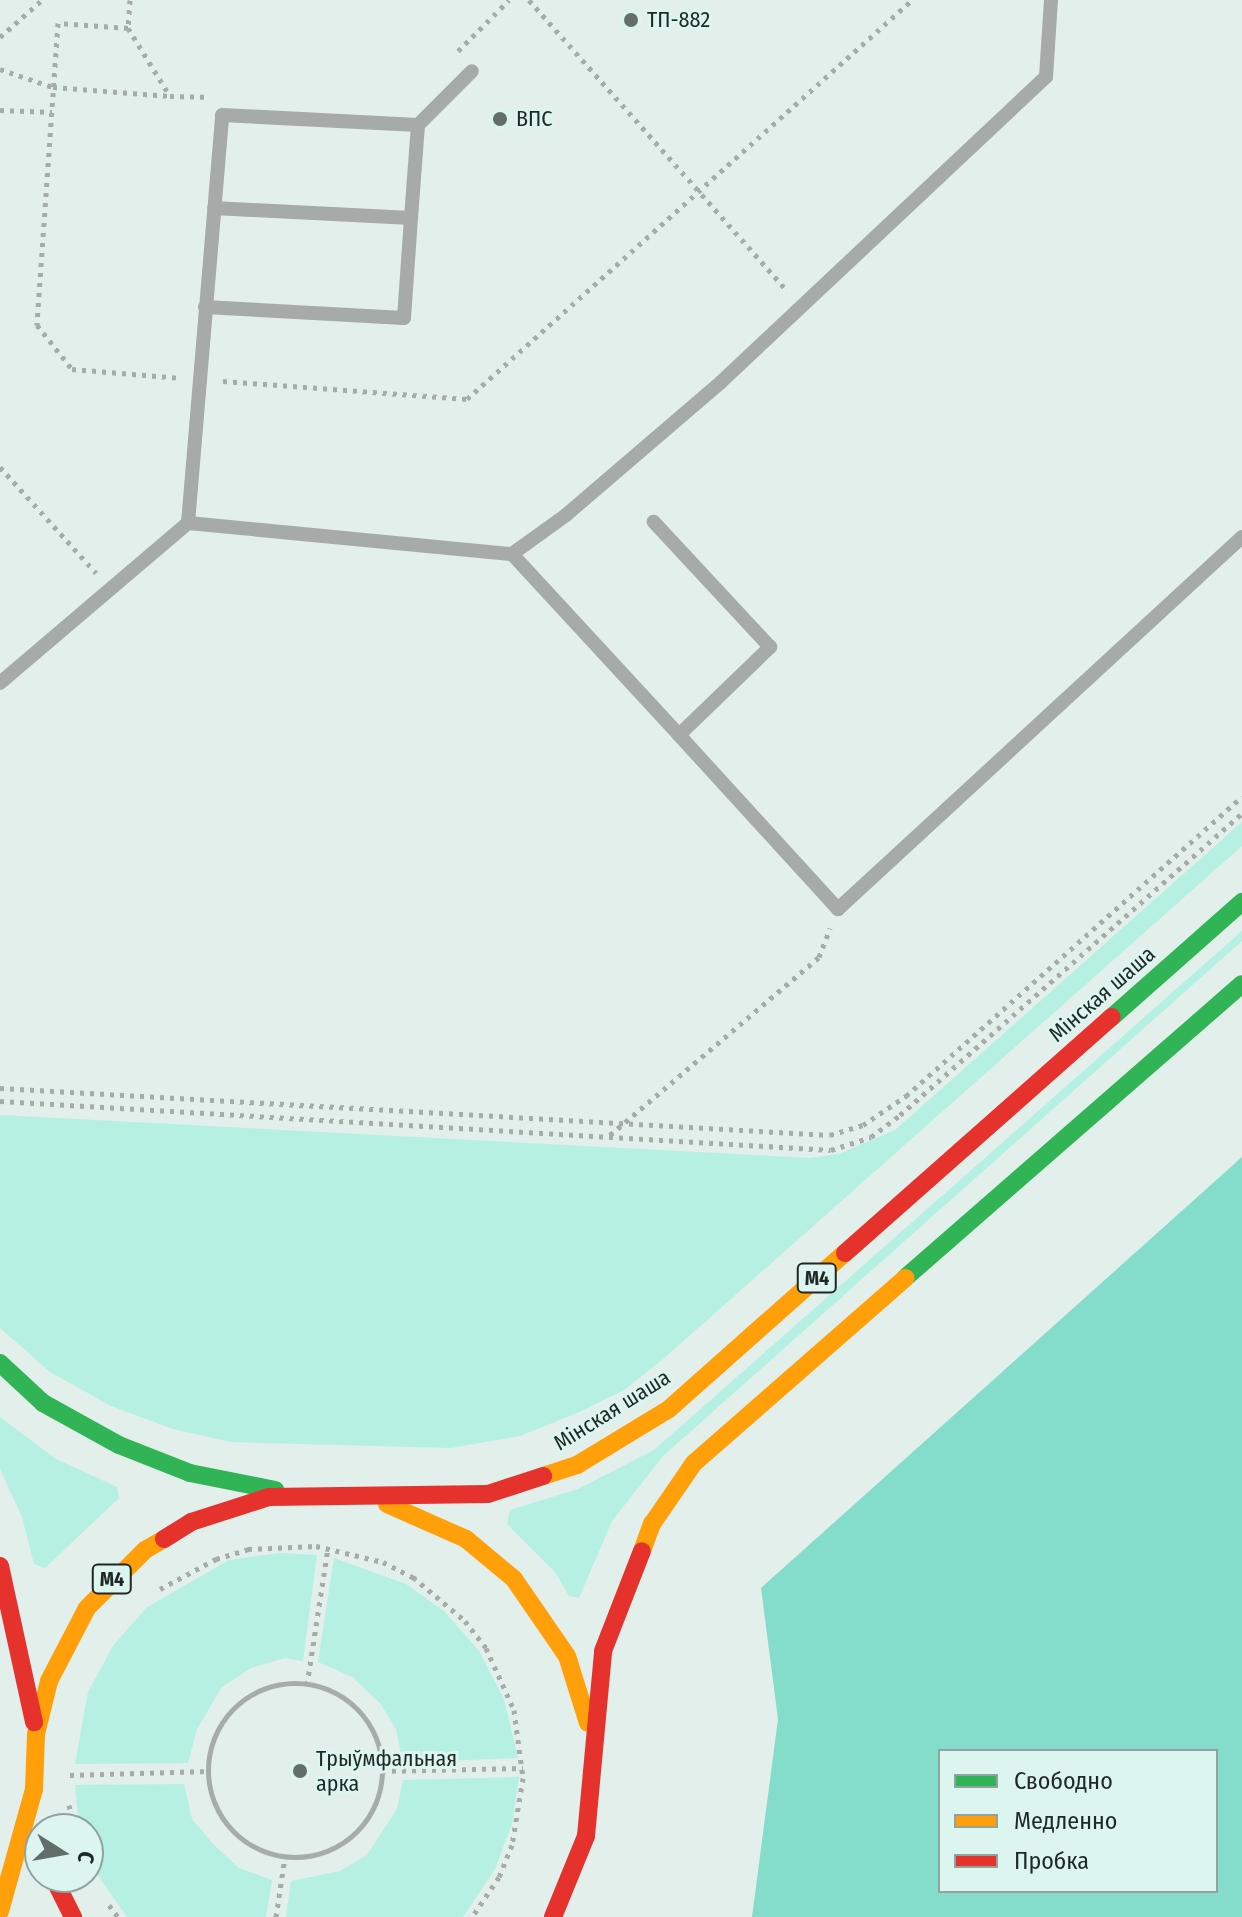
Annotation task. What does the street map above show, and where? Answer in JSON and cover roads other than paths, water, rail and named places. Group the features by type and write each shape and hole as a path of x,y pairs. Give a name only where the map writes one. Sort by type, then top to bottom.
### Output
{"main road":[{"name":"Мінская шаша","path":"0,1911 34,1789 36,1734 49,1681 72,1631 124,1568 191,1522 242,1503 319,1493 488,1494 577,1465 669,1409 1242,902"},
{"name":"М4","path":"553,1917 578,1863 590,1808 603,1651 652,1524 694,1463 1242,984"},
{"path":"0,1363 43,1403 119,1445 190,1473 296,1494"},
{"name":"М4","path":"319,1493 381,1502 439,1524 492,1558 535,1603 579,1685 591,1746 590,1808"},
{"path":"0,1566 36,1734"},
{"name":"М4","path":"34,1789 37,1813"},
{"path":"61,1893 73,1917"}],"lane":[{"path":"188,523 512,554 566,515 767,341 1046,77 1051,0"},
{"path":"205,307 404,318 418,125 472,71"},
{"path":"0,683 188,523 222,115 418,125"},
{"path":"214,208 411,218"},
{"path":"654,522 770,647 679,735"},
{"path":"512,554 838,909 1242,537"}],"place":[{"name":"ТП-882","path":"631,20"},
{"name":"ВПС","path":"500,119"},
{"name":"Трыўмфальная арка","path":"300,1771"}]}
